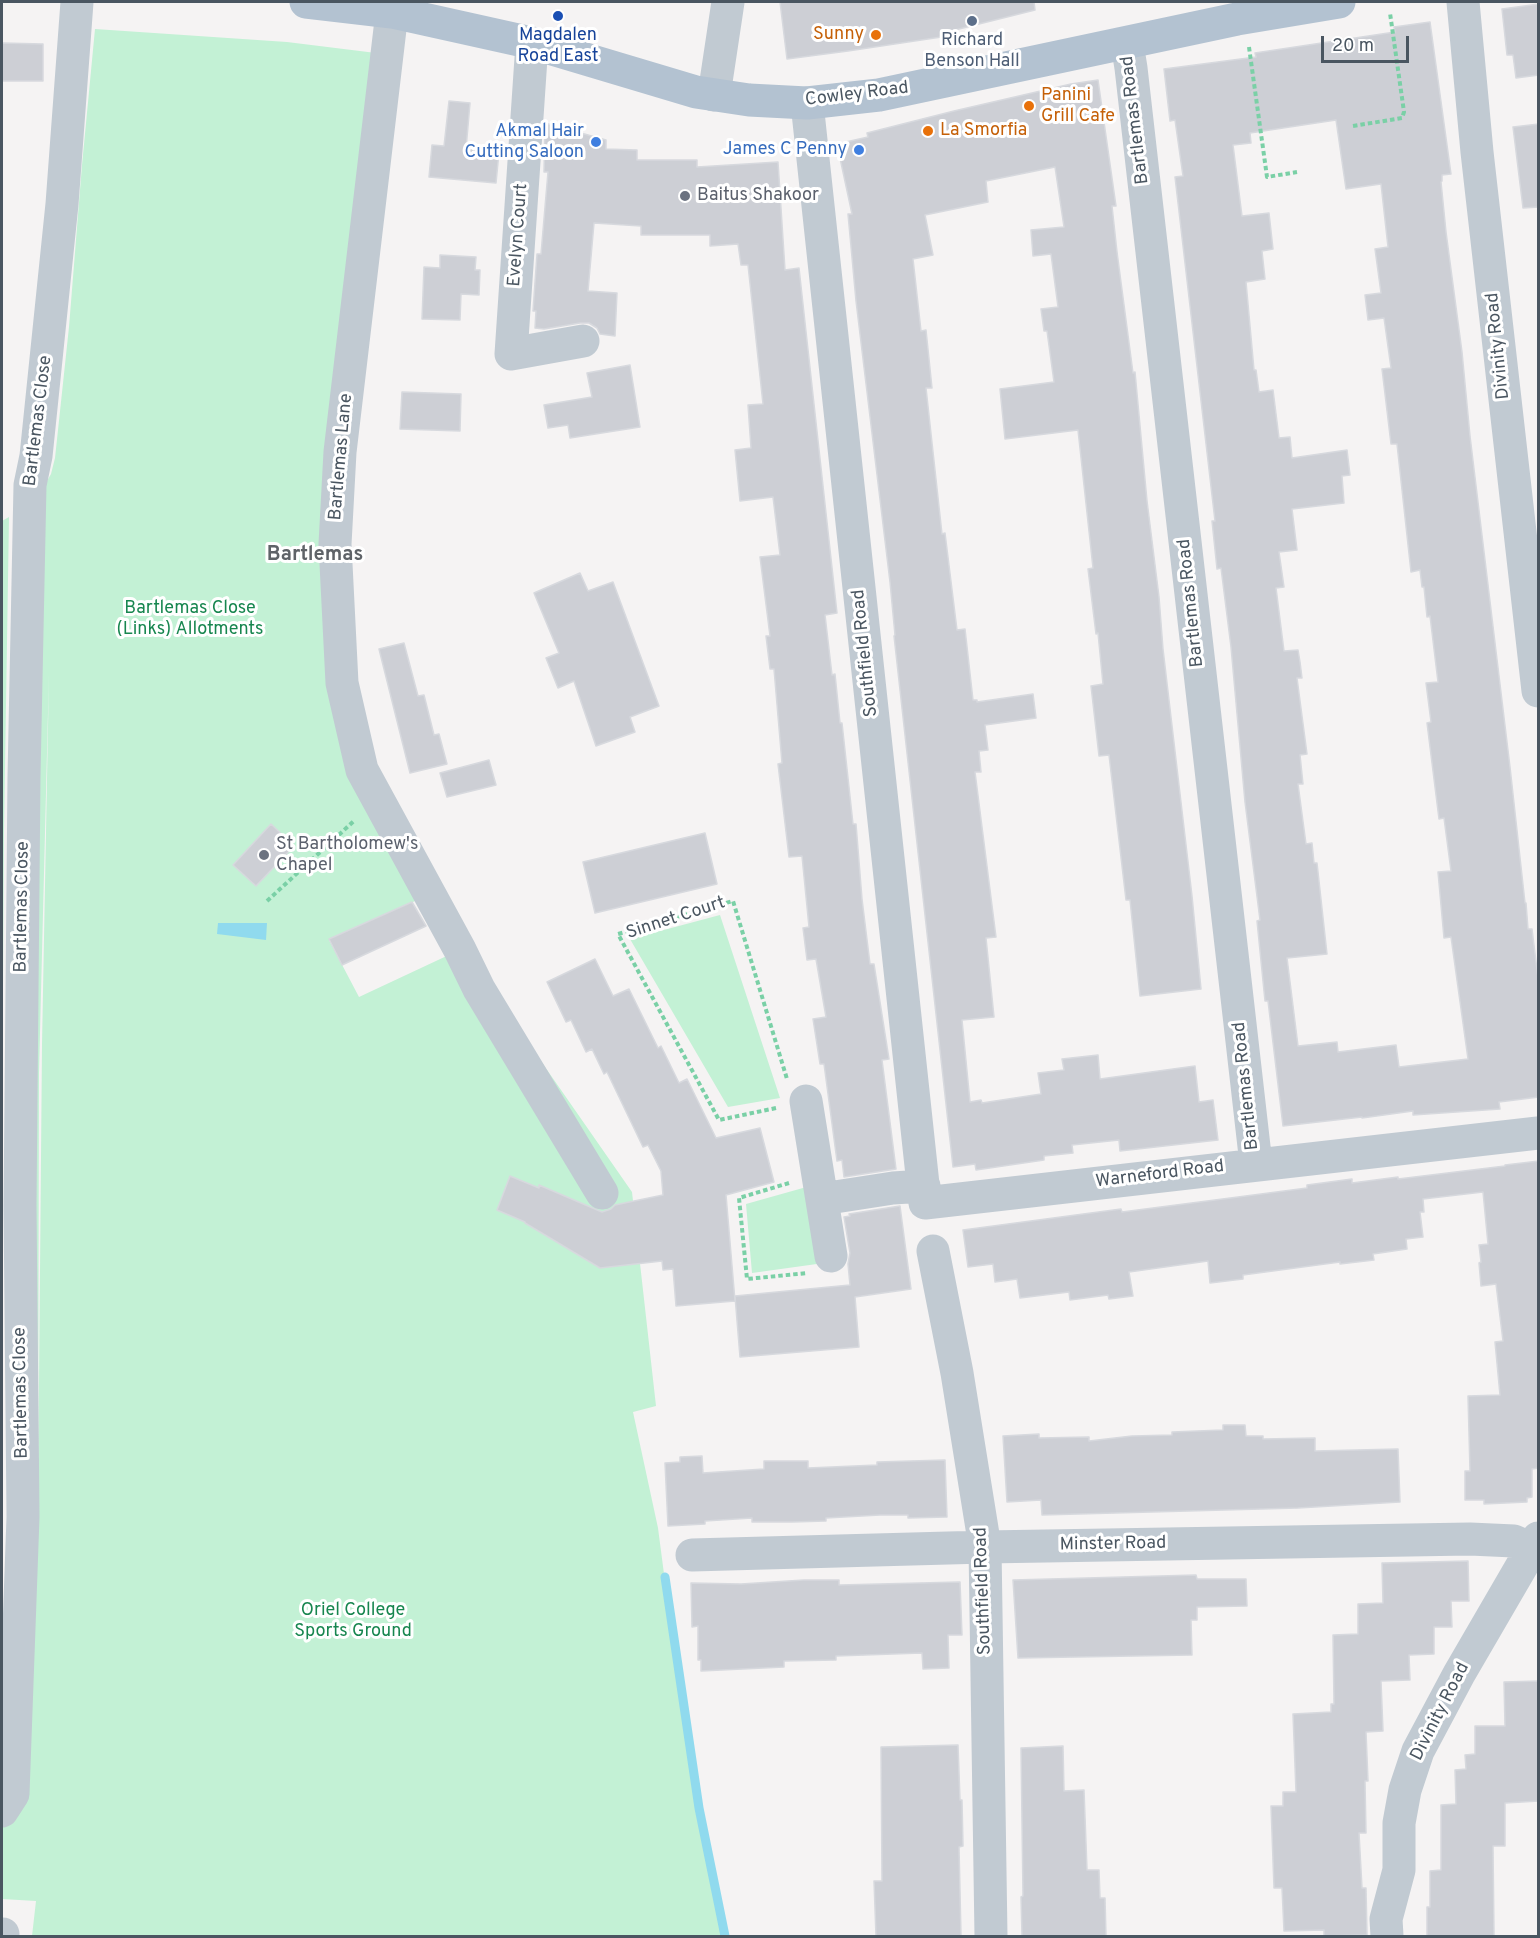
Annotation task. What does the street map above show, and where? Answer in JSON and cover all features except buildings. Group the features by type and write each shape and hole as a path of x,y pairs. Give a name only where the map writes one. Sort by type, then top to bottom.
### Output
{"main road":[{"name":"Cowley Road","path":"306,2 410,10 532,43 696,92 749,100 807,103 879,95 1237,19 1339,2"}],"street":[{"name":"Bartlemas Close","path":"2,1811 13,1794 23,1517 20,1181 24,777 30,485 36,456 62,204 77,2"},
{"name":"Divinity Road","path":"1463,2 1478,164 1539,691"},
{"path":"714,95 722,5"},
{"name":"Bartlemas Lane","path":"410,10 340,452 335,544 342,684 362,770 479,989 602,1193"},
{"name":"Evelyn Court","path":"532,43 511,354 583,341"},
{"name":"Bartlemas Road","path":"1127,43 1256,1164"},
{"name":"Southfield Road","path":"807,103 924,1194"},
{"path":"800,1102 820,1187 831,1256"},
{"name":"Warneford Road","path":"924,1194 1256,1164 1539,1133"},
{"path":"820,1187 893,1188 924,1194"},
{"name":"Southfield Road","path":"933,1251 957,1372 985,1547 991,1936"},
{"name":"Minster Road","path":"692,1555 985,1547 1470,1539 1535,1543"},
{"name":"Divinity Road","path":"1387,1936 1386,1919 1399,1870 1403,1801 1418,1751 1535,1543"}],"path":[{"path":"1353,126 1402,118 1404,112 1390,13"},
{"path":"1247,37 1267,177 1297,172"},
{"path":"267,901 379,800"},
{"name":"Sinnet Court","path":"733,902 800,1102 719,1120 618,934 733,902"},
{"path":"820,1187 739,1198 747,1279 834,1270 831,1256"}],"green space":[{"name":"Oriel College Sports Ground","path":"95,29 287,42 376,53 338,700 424,897 329,940 359,997 453,953 513,1021 632,1192 656,1406 633,1412 658,1528 687,1750 722,1936 32,1936 36,1901 2,1899 2,1828 9,1820 31,1339 44,486 51,474 55,458 69,327","holes":["49,673 42,1044 38,1497 39,1073"]},
{"path":"9,517 4,830 2,1147 2,521"},
{"path":"720,915 780,1098 728,1107 630,939"},
{"path":"810,1186 824,1263 752,1273 746,1204"}],"water":[{"path":"218,923 267,923 266,940 217,934"}],"waterway":[{"path":"665,1577 699,1808 725,1936"}],"place":[{"name":"Magdalen Road East","path":"558,16"},
{"name":"Richard Benson Hall","path":"972,21"},
{"name":"Sunny","path":"876,35"},
{"name":"Panini Grill Cafe","path":"1029,106"},
{"name":"La Smorfia","path":"928,131"},
{"name":"Akmal Hair Cutting Saloon","path":"596,142"},
{"name":"James C Penny","path":"859,150"},
{"name":"Baitus Shakoor","path":"685,196"},
{"name":"St Bartholomew's Chapel","path":"264,855"}],"district":[{"name":"Bartlemas","path":"315,556"}],"park label":[{"name":"Bartlemas Close (Links) Allotments","path":"190,619"}]}
